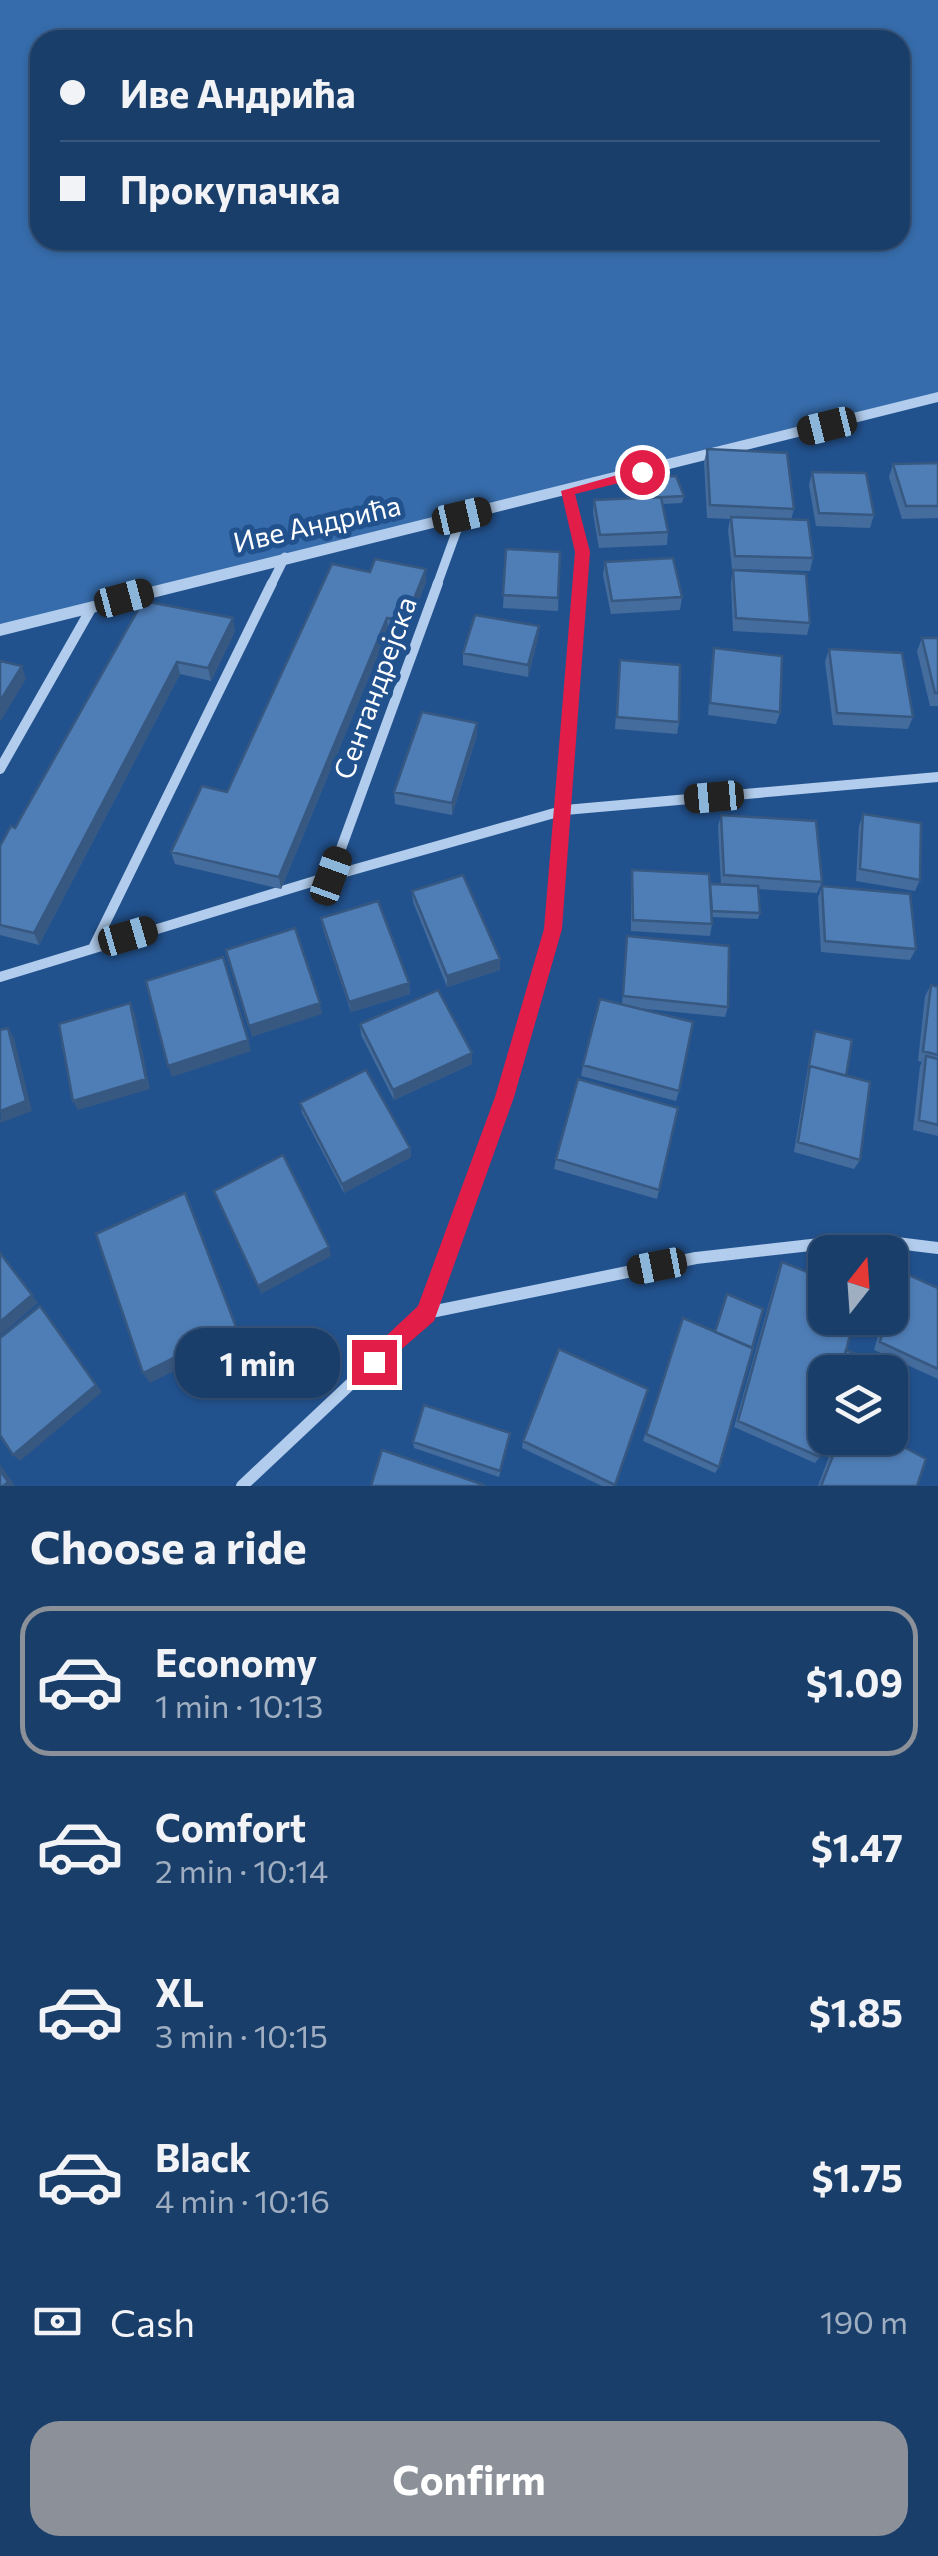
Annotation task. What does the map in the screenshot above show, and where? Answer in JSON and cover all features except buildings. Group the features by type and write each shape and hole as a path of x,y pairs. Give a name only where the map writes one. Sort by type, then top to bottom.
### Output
{"street":[{"name":"Иве Андрића","path":"0,630 286,556 568,491 938,398"},
{"path":"242,1486 426,1313 505,1097 553,929 583,552 568,491"},
{"name":"Сентандрејска","path":"331,876 462,516"},
{"path":"94,946 286,556"},
{"path":"0,769 92,606"},
{"path":"0,977 94,946 565,810 938,777"},
{"path":"426,1313 696,1258 864,1238 938,1248"}],"shaded area":[{"path":"0,0 938,0 938,397 0,630"}],"route":[{"path":"374,1362 426,1313 505,1097 553,929 583,552 568,491 642,472"}]}
